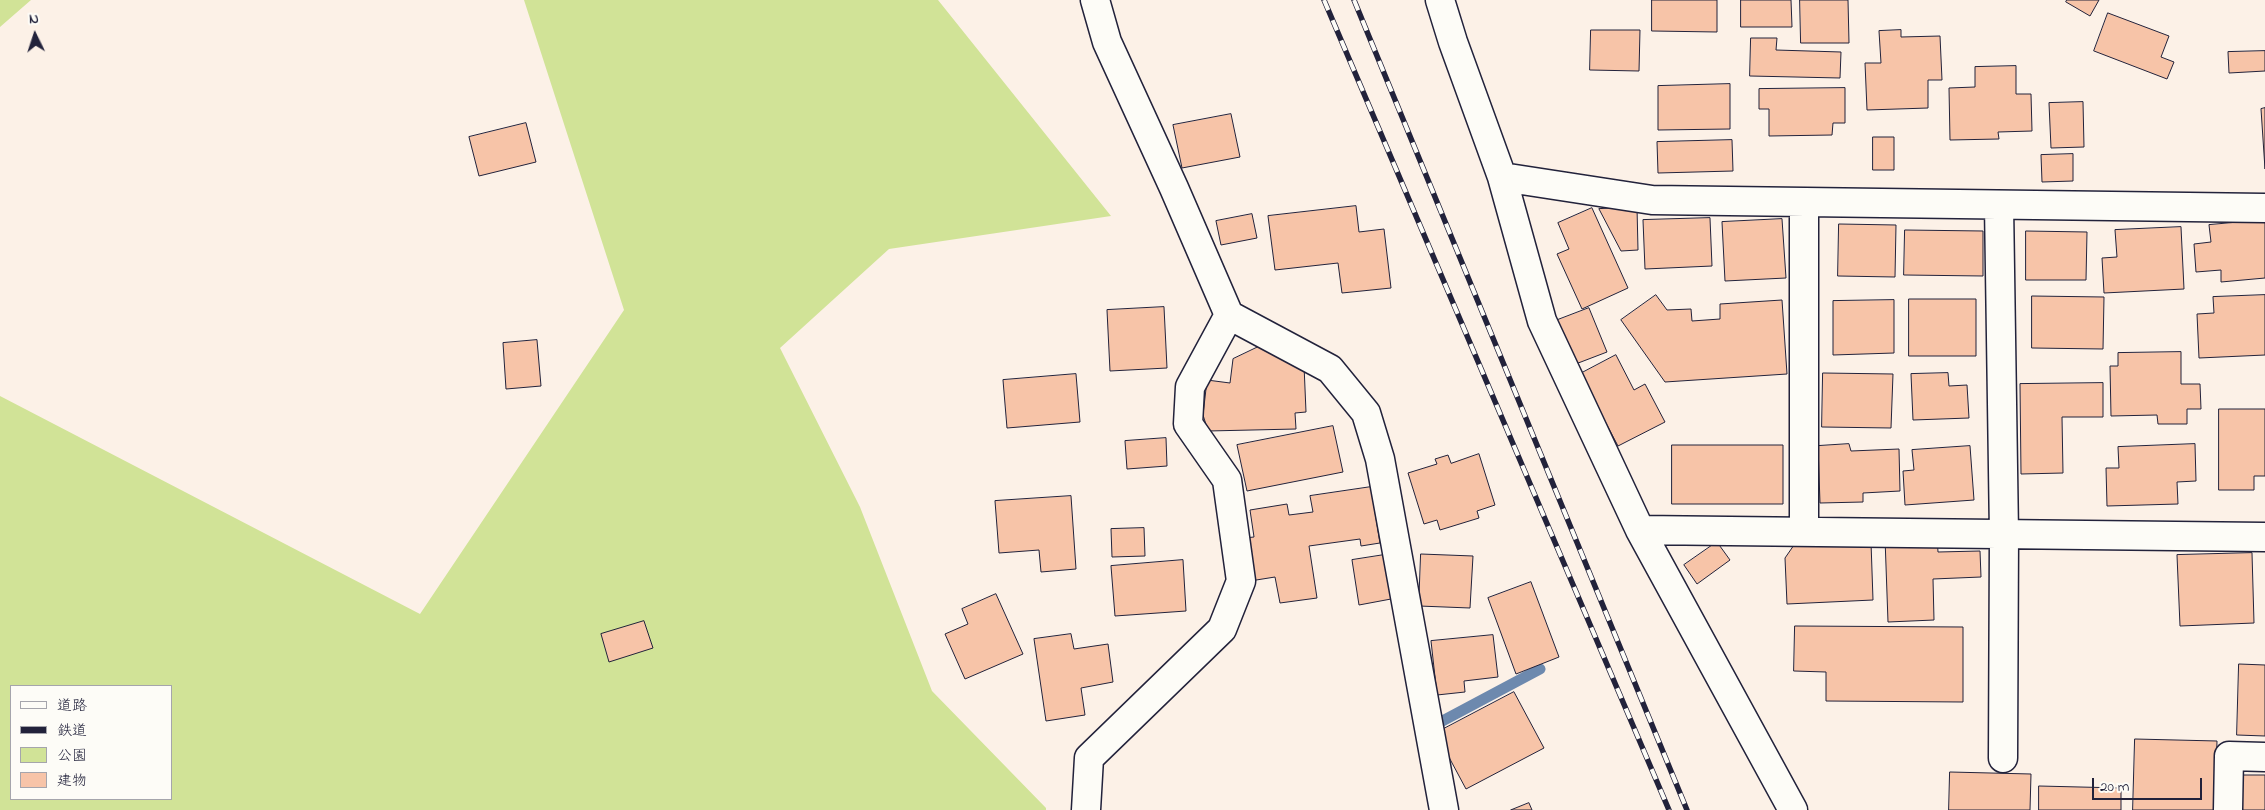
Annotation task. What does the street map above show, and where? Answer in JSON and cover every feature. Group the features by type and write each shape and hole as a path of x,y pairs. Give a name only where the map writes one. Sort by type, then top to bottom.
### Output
{"street":[{"path":"1095,0 1107,42 1174,188 1229,315 1330,368 1366,413 1380,459 1444,810"},
{"path":"1440,0 1453,42 1502,177 1542,321 1640,530 1794,810"},
{"path":"1502,177 1652,200 2265,208"},
{"path":"1804,202 1804,532"},
{"path":"1999,205 2004,534 2003,758"},
{"path":"1086,810 1085,800 1089,758 1222,629 1241,581 1227,480 1188,424 1190,387 1229,315"},
{"path":"1640,530 2265,537"},
{"path":"2228,810 2229,756 2265,757"}],"green space":[{"path":"0,0 31,0 0,27"},
{"path":"524,0 938,0 1111,216 889,249 780,348 860,507 932,691 1046,810 0,810 0,396 420,614 624,310"}],"building":[{"path":"1652,0 1717,0 1717,32 1652,31"},
{"path":"1741,0 1791,0 1792,27 1741,27"},
{"path":"1800,0 1848,0 1849,43 1801,43"},
{"path":"2067,0 2099,0 2090,16 2066,2"},
{"path":"2108,13 2169,36 2161,57 2174,62 2167,79 2094,51"},
{"path":"1591,30 1640,30 1639,71 1590,70"},
{"path":"1901,30 1901,37 1940,36 1942,80 1928,80 1928,108 1867,110 1865,63 1881,63 1879,31"},
{"path":"1751,38 1777,38 1776,50 1841,52 1840,78 1750,76"},
{"path":"2265,51 2265,71 2229,73 2228,52"},
{"path":"2016,66 2016,94 2031,94 2032,131 1998,132 1999,139 1950,140 1949,88 1975,87 1975,67"},
{"path":"1730,84 1730,129 1658,130 1658,86"},
{"path":"1845,88 1845,123 1833,123 1832,135 1769,136 1769,109 1759,109 1759,89"},
{"path":"2083,102 2084,147 2051,148 2049,103"},
{"path":"2265,108 2265,169 2261,109"},
{"path":"1231,114 1240,157 1182,168 1173,125"},
{"path":"526,123 536,162 479,176 469,137"},
{"path":"1873,137 1894,137 1894,170 1873,170"},
{"path":"1732,140 1733,171 1658,173 1657,142"},
{"path":"2073,154 2073,181 2042,182 2041,155"},
{"path":"1356,206 1359,232 1384,229 1391,288 1342,293 1338,263 1275,270 1268,216"},
{"path":"1637,207 1638,250 1621,251 1599,209"},
{"path":"1592,208 1628,288 1582,309 1557,254 1569,249 1558,223"},
{"path":"1252,214 1257,238 1221,245 1216,221"},
{"path":"1710,218 1712,266 1645,269 1643,220"},
{"path":"1782,219 1786,278 1725,281 1722,222"},
{"path":"2265,220 2265,278 2221,282 2221,270 2196,272 2194,244 2211,242 2209,225"},
{"path":"1839,224 1896,225 1895,277 1838,276"},
{"path":"2181,227 2184,289 2104,293 2102,258 2117,257 2115,230"},
{"path":"1905,230 1983,231 1983,276 1904,275"},
{"path":"2026,231 2087,232 2086,280 2026,280"},
{"path":"1656,295 1667,310 1691,309 1692,321 1720,319 1720,304 1782,300 1787,374 1665,382 1621,320"},
{"path":"2265,295 2265,355 2199,358 2197,314 2214,313 2213,297"},
{"path":"2032,296 2104,297 2103,349 2032,348"},
{"path":"1909,299 1976,299 1976,356 1909,356"},
{"path":"1894,300 1894,353 1833,355 1833,301"},
{"path":"1164,307 1167,368 1110,371 1107,310"},
{"path":"1589,308 1607,352 1573,365 1555,321"},
{"path":"537,340 541,386 506,389 503,343"},
{"path":"1258,347 1304,365 1306,412 1295,413 1296,429 1208,431 1203,415 1207,380 1230,383 1233,359"},
{"path":"2181,352 2181,384 2200,384 2201,409 2187,409 2187,424 2158,424 2157,415 2111,416 2110,366 2118,366 2118,353"},
{"path":"1616,355 1634,390 1645,384 1665,422 1618,446 1580,374"},
{"path":"1823,373 1893,374 1891,428 1822,427"},
{"path":"1948,373 1949,386 1967,385 1969,418 1913,420 1911,374"},
{"path":"1076,374 1080,422 1007,428 1003,380"},
{"path":"2103,383 2103,417 2062,417 2063,473 2021,474 2020,384"},
{"path":"2219,409 2265,409 2265,476 2254,476 2254,490 2219,490"},
{"path":"1333,426 1343,472 1247,491 1237,445"},
{"path":"1166,438 1167,466 1127,469 1125,441"},
{"path":"1849,444 1851,451 1899,449 1900,491 1863,493 1863,502 1820,503 1818,446"},
{"path":"2195,444 2196,481 2177,482 2178,504 2107,506 2106,468 2119,468 2118,447"},
{"path":"1672,445 1783,445 1783,504 1672,504"},
{"path":"1970,446 1974,500 1905,505 1903,471 1914,470 1912,450"},
{"path":"1479,454 1495,505 1477,511 1479,518 1440,530 1437,520 1424,524 1408,473 1437,464 1435,459 1448,455 1451,463"},
{"path":"1371,487 1380,543 1361,546 1360,539 1309,546 1317,598 1280,603 1275,577 1250,581 1244,538 1254,537 1250,510 1287,504 1289,515 1313,512 1310,496"},
{"path":"1071,496 1076,569 1041,572 1039,550 999,553 995,501"},
{"path":"1144,528 1145,556 1112,557 1111,529"},
{"path":"1937,536 1938,552 1980,551 1981,577 1933,579 1934,620 1888,622 1885,538"},
{"path":"1717,542 1730,560 1697,584 1684,565"},
{"path":"1871,542 1873,600 1787,604 1785,558 1794,545"},
{"path":"2252,553 2254,623 2180,626 2177,555"},
{"path":"1421,554 1473,556 1470,608 1419,606"},
{"path":"1384,555 1391,599 1359,605 1352,560"},
{"path":"1183,560 1186,611 1115,616 1111,566"},
{"path":"1531,582 1559,657 1516,674 1488,598"},
{"path":"996,594 1023,654 965,679 945,634 968,624 962,609"},
{"path":"644,621 653,648 609,662 601,634"},
{"path":"1795,626 1963,627 1963,702 1826,701 1826,672 1794,671"},
{"path":"1071,634 1074,649 1108,644 1113,682 1081,688 1085,715 1046,721 1034,639"},
{"path":"1493,635 1498,677 1464,681 1465,692 1437,695 1431,641"},
{"path":"2239,664 2265,665 2265,736 2237,735"},
{"path":"1514,692 1544,748 1466,789 1436,733"},
{"path":"2135,739 2217,741 2215,810 2133,810"},
{"path":"1950,772 2031,774 2030,810 1949,810"},
{"path":"2241,775 2265,775 2265,810 2241,810"},
{"path":"2039,786 2121,788 2121,810 2039,810"},
{"path":"1529,803 1532,810 1511,810"}],"waterway":[{"path":"1433,726 1540,669"}],"railway":[{"path":"1324,0 1669,810"},
{"path":"1354,0 1687,810"}]}
